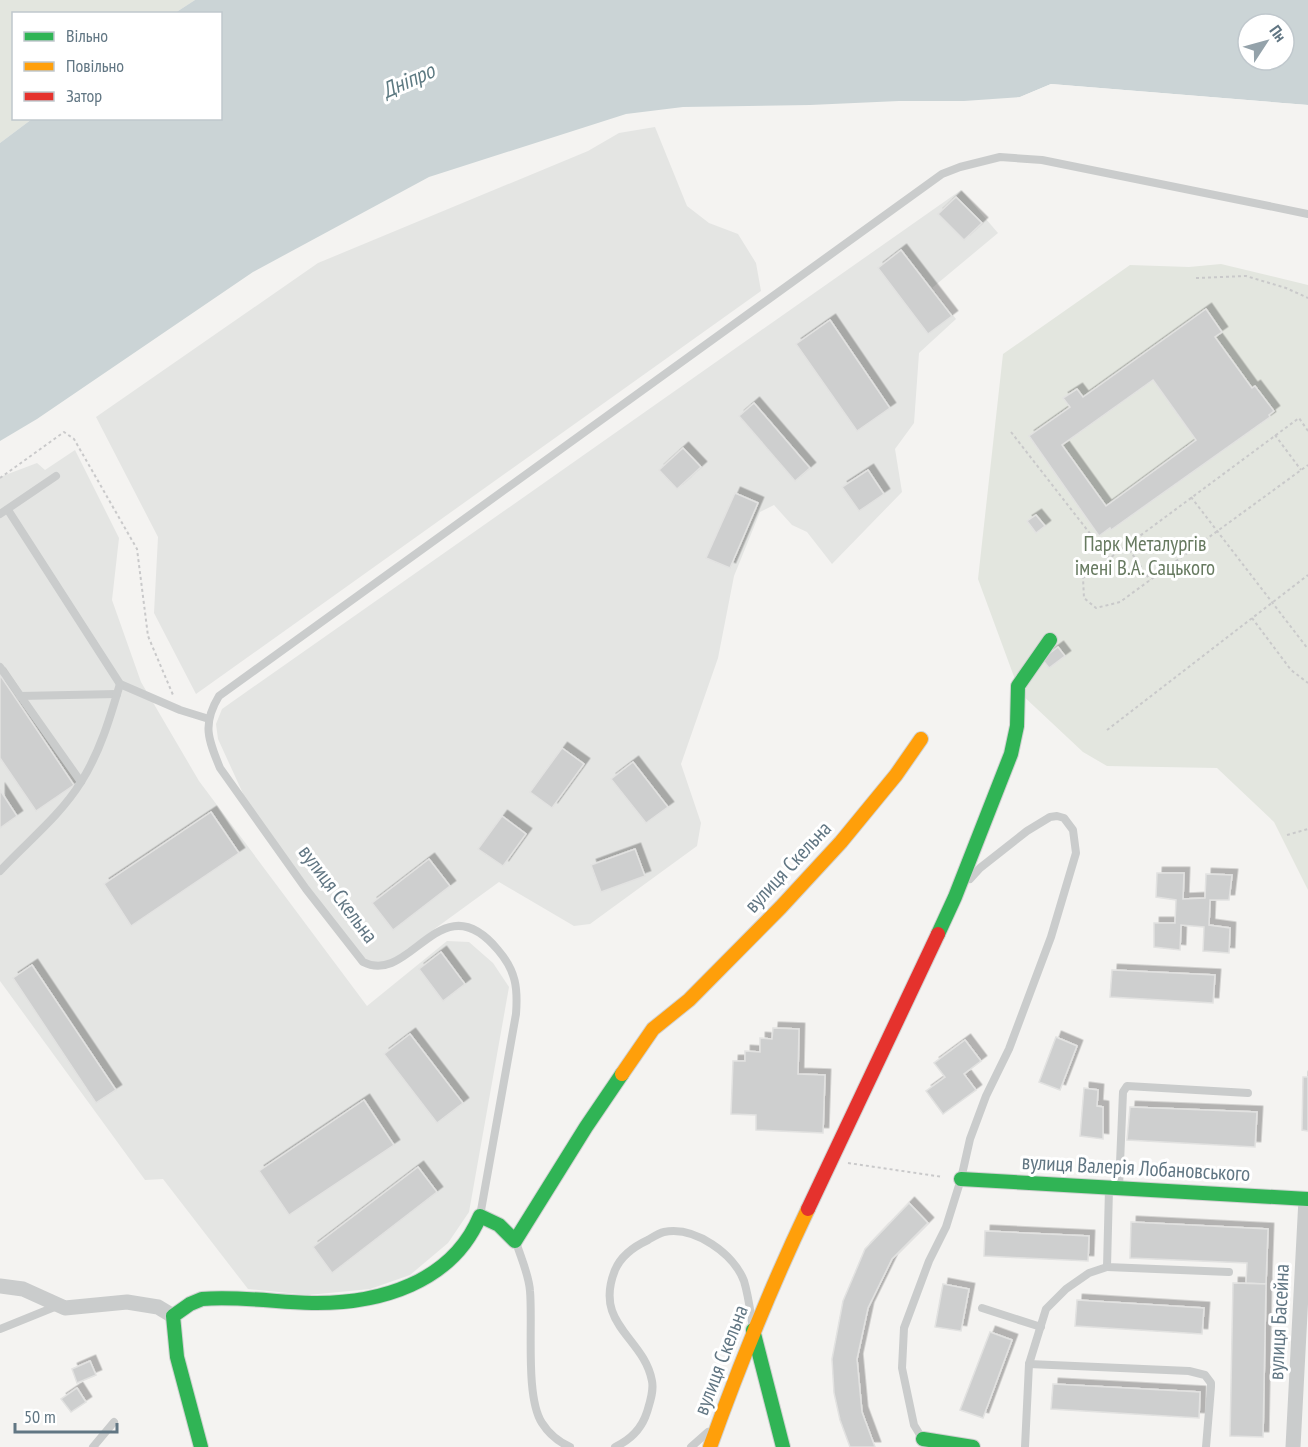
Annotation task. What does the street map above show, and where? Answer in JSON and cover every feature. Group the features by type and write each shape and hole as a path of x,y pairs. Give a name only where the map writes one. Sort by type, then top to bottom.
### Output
{"street":[{"name":"вулиця Скельна","path":"710,1447 753,1330 955,897 1011,754 1017,726 1018,686 1050,640"},
{"name":"вулиця Скельна","path":"515,1241 586,1127 653,1029 689,1000 794,894 891,782 921,739"},
{"name":"вулиця Валерія Лобановського","path":"961,1179 1307,1199"},
{"name":"вулиця Басейна","path":"1293,1447 1307,1199"},
{"name":"вулиця Скельна","path":"173,1316 185,1305 200,1300 250,1299 340,1303 395,1290 425,1280 447,1263 470,1238 480,1216"},
{"path":"480,1216 495,1221 507,1230 515,1241"},
{"path":"0,1286 24,1289 58,1306 143,1303 158,1307 173,1316 177,1358 201,1447"},
{"path":"753,1330 783,1447"},
{"path":"923,1439 973,1447"}],"lane":[{"name":"вулиця Скельна","path":"480,1216 516,1014 518,992 504,956 487,938 463,927 443,928 389,966 372,967 363,962 306,890 220,768 207,726 210,711 219,696 942,174 1000,157 1042,160 1308,214"},
{"path":"56,476 4,512 120,684 180,710 209,719"},
{"path":"0,667 81,783"},
{"path":"0,871 65,804 81,783 100,746 120,684"},
{"path":"20,696 117,694"},
{"path":"923,1439 914,1425 902,1368 904,1328 929,1261 946,1227 961,1179 970,1139 986,1096 1009,1049 1051,937 1074,862 1075,835 1069,822 1057,816 1050,817 1034,827 980,868 955,897"},
{"path":"1107,1266 1123,1092 1127,1086 1248,1092"},
{"path":"615,1447 628,1444 644,1422 651,1398 652,1381 644,1360 617,1324 611,1308 612,1279 617,1266 635,1246 665,1232 692,1233 712,1244 730,1259 744,1280 753,1330"},
{"path":"515,1241 530,1288 531,1366 536,1407 541,1422 551,1434 570,1447"},
{"path":"1025,1447 1029,1364 1046,1309 1066,1289 1089,1273 1107,1266 1229,1272"},
{"path":"0,1329 58,1306"},
{"path":"982,1308 1041,1327"},
{"path":"1029,1364 1189,1371 1205,1375 1211,1383 1206,1447"},
{"path":"691,1447 719,1421"},
{"path":"93,1447 114,1422"}],"path":[{"path":"1196,278 1246,276 1286,288 1308,298"},
{"path":"1308,431 1299,418 1126,545 1083,578 1083,598 1096,608 1120,602 1308,465"},
{"path":"0,478 64,432 74,439 137,549 148,636 180,710"},
{"path":"1011,432 1109,558"},
{"path":"1275,435 1301,470"},
{"path":"1191,497 1308,649"},
{"path":"1126,545 1150,580"},
{"path":"1107,730 1308,575"},
{"path":"1252,618 1291,670 1308,683"},
{"path":"1287,835 1308,829"},
{"path":"831,1161 961,1179"}],"shaded area":[{"path":"655,127 687,206 709,223 738,234 756,263 761,291 196,694 154,613 158,537 96,417 318,263 588,151 619,133"},
{"path":"961,190 998,233 932,288 956,319 919,353 914,423 895,449 902,492 832,564 807,532 792,525 774,505 760,512 734,576 718,658 681,764 701,823 697,846 590,924 574,926 499,882 385,965 366,966 251,811 218,739 216,724 222,709"},
{"path":"75,450 119,538 112,600 141,682 199,781 367,1006 447,941 469,942 493,963 509,987 469,1212 448,1243 410,1275 370,1289 308,1295 248,1289 163,1179 145,1180 0,981 0,477 37,463 45,470"}],"green space":[{"path":"0,0 195,0 177,12 12,12 12,120 31,120 0,143"},
{"name":"Парк Металургів імені В.А. Сацького","path":"1221,264 1308,285 1308,890 1274,822 1217,768 1107,766 1083,752 1020,693 978,579 1003,354 1130,265 1189,267"}],"water":[{"name":"Дніпро","path":"195,0 1308,0 1308,105 1051,84 1020,97 964,101 683,107 626,114 429,177 253,272 37,419 0,441 0,143 31,120 222,120 222,12 177,12"}],"pier":[{"path":"1051,84 1308,105 1308,108 1051,87 1019,100 1020,97"}],"building":[{"path":"956,197 982,223 964,240 938,214"},
{"path":"901,250 952,316 928,334 878,268"},
{"path":"1206,309 1222,332 1215,337 1252,388 1255,386 1274,411 1269,415 1270,417 1111,530 1110,528 1099,536 1029,436 1070,407 1063,398 1077,389 1083,397","holes":["1153,380 1196,440 1106,506 1062,445"]},
{"path":"830,320 890,408 857,431 796,344"},
{"path":"754,403 810,468 795,481 739,416"},
{"path":"683,448 701,467 677,489 659,470"},
{"path":"868,470 884,494 859,511 842,487"},
{"path":"735,493 758,503 730,568 706,558"},
{"path":"1036,515 1045,526 1036,533 1027,521"},
{"path":"1058,647 1065,656 1049,668 1042,659"},
{"path":"0,675 74,785 36,811 0,758"},
{"path":"562,748 584,764 552,808 530,792"},
{"path":"633,762 668,807 646,823 611,779"},
{"path":"0,790 17,816 0,828"},
{"path":"211,812 239,853 131,926 104,884"},
{"path":"502,816 526,834 503,866 478,849"},
{"path":"635,849 645,876 601,892 591,865"},
{"path":"429,859 450,886 393,930 372,903"},
{"path":"1157,873 1184,873 1183,899 1205,898 1206,874 1232,875 1229,900 1210,900 1209,925 1230,928 1229,953 1203,951 1204,927 1181,925 1180,950 1154,947 1154,923 1175,923 1176,900 1156,897"},
{"path":"441,952 465,984 443,1001 419,969"},
{"path":"32,965 116,1090 96,1103 13,978"},
{"path":"1112,970 1215,975 1213,1003 1110,997"},
{"path":"773,1028 799,1029 798,1074 825,1075 823,1133 756,1130 756,1115 731,1114 733,1061 745,1061 745,1051 760,1052 760,1038 772,1039"},
{"path":"410,1034 463,1103 437,1123 384,1054"},
{"path":"1056,1037 1077,1046 1060,1090 1039,1082"},
{"path":"965,1040 981,1061 964,1074 976,1090 943,1114 926,1091 945,1077 934,1063"},
{"path":"1303,1077 1308,1077 1308,1131 1302,1130"},
{"path":"1084,1088 1098,1090 1097,1106 1103,1107 1103,1139 1080,1136"},
{"path":"364,1100 394,1145 289,1215 259,1171"},
{"path":"1130,1107 1257,1112 1255,1147 1127,1140"},
{"path":"418,1167 437,1192 332,1273 313,1247"},
{"path":"909,1203 928,1223 892,1259 868,1308 857,1359 862,1412 875,1447 850,1447 840,1420 834,1393 832,1359 843,1301 865,1249"},
{"path":"1131,1222 1268,1229 1266,1284 1246,1283 1247,1263 1130,1258"},
{"path":"985,1231 1089,1236 1088,1261 984,1256"},
{"path":"1233,1283 1266,1284 1263,1437 1230,1436"},
{"path":"943,1284 969,1289 961,1331 935,1327"},
{"path":"1077,1300 1204,1308 1202,1334 1075,1326"},
{"path":"990,1332 1012,1340 983,1418 960,1410"},
{"path":"90,1361 96,1375 77,1383 72,1369"},
{"path":"1053,1384 1200,1392 1199,1418 1051,1409"},
{"path":"77,1388 86,1402 71,1412 61,1399"}],"traffic: fast":[{"path":"938,934 955,897 1011,754 1017,726 1018,686 1050,640"},
{"path":"201,1447 177,1357 173,1316 202,1299 230,1298 312,1303 363,1299 387,1294 411,1285 432,1273 451,1258 467,1239 480,1216 499,1225 515,1241 622,1074"},
{"path":"961,1179 1308,1199"},
{"path":"753,1330 783,1447"},
{"path":"923,1439 973,1447"}],"traffic: slow":[{"path":"622,1074 653,1029 689,1000 781,907 841,842 896,775 921,739"},
{"path":"710,1447 756,1327 808,1209"}],"traffic: jam":[{"path":"808,1209 938,934"}]}
